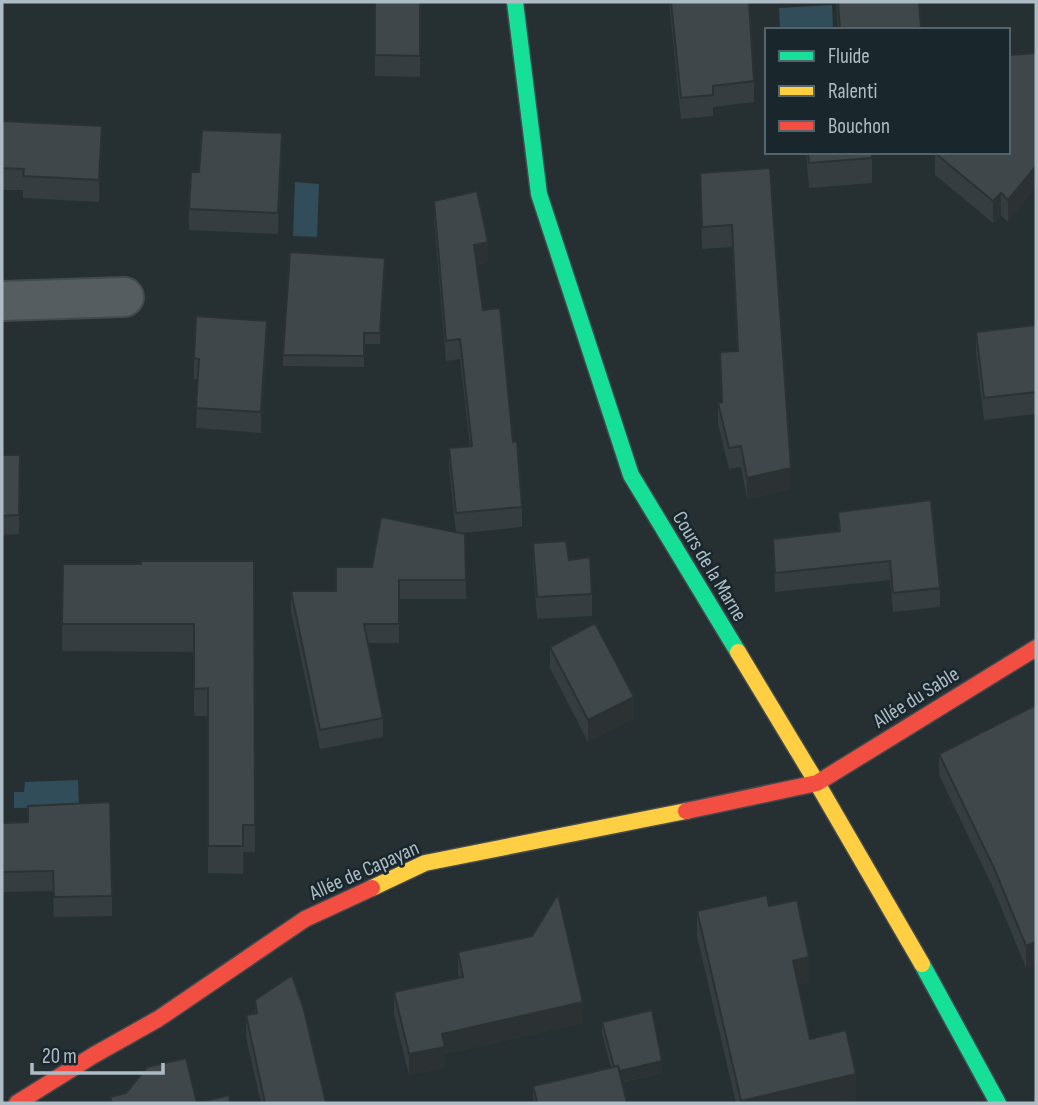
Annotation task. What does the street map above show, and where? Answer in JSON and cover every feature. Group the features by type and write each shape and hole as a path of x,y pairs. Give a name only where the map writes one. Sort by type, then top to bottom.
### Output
{"street":[{"name":"Cours de la Marne","path":"515,2 539,194 631,475 817,783 948,1010 998,1103"},
{"path":"2,301 124,297"},
{"name":"Allée du Sable","path":"817,783 1036,648"},
{"name":"Allée de Capayan","path":"17,1103 94,1055 158,1020 305,919 425,863 563,837 817,783"}],"water":[{"path":"832,5 833,28 780,28 779,8"},
{"path":"295,182 319,184 317,237 293,236"},
{"path":"78,780 79,807 14,808 14,792 24,792 25,782"}],"building":[{"path":"375,2 420,2 420,56 375,55"},
{"path":"671,2 749,2 754,81 713,86 713,95 681,98"},
{"path":"838,2 919,2 921,28 840,28"},
{"path":"1036,53 1036,166 1008,200 1001,193 993,201 936,154 1010,154 1010,55"},
{"path":"2,121 102,126 99,180 23,176 24,169 2,168"},
{"path":"202,130 282,133 278,213 189,209 191,172 199,172"},
{"path":"808,154 871,154 872,158 809,163"},
{"path":"770,168 791,468 747,478 741,446 729,448 718,403 722,402 720,352 738,351 732,225 702,227 700,173"},
{"path":"477,191 488,242 474,245 483,310 500,308 513,442 517,441 522,507 456,513 449,448 472,446 460,339 446,341 434,201"},
{"path":"290,252 385,258 380,333 364,333 364,356 283,355"},
{"path":"196,316 267,321 261,412 196,408 199,359 194,358"},
{"path":"1036,325 1036,392 984,398 976,332"},
{"path":"2,455 20,455 19,515 2,516"},
{"path":"931,500 940,588 893,593 890,561 775,573 773,539 840,531 838,512"},
{"path":"381,517 465,534 466,580 399,580 399,624 364,624 383,718 320,730 291,591 336,591 336,567 372,567"},
{"path":"566,541 569,560 590,557 592,594 537,597 533,543"},
{"path":"141,561 254,561 255,825 243,825 243,846 208,846 208,688 194,689 194,624 62,624 63,564 141,564"},
{"path":"595,623 634,697 588,720 550,647"},
{"path":"1036,705 1036,942 1026,946 994,868 939,754"},
{"path":"110,802 112,896 54,897 53,871 2,872 2,823 28,822 28,806"},
{"path":"558,894 583,1002 442,1034 445,1047 409,1054 394,992 463,977 458,952 532,936"},
{"path":"767,895 769,906 797,900 809,957 793,961 810,1039 846,1030 856,1074 741,1101 697,911"},
{"path":"292,975 304,1010 326,1103 265,1103 246,1015 257,1013 255,1000"},
{"path":"652,1010 662,1061 620,1071 618,1066 614,1067 602,1022"},
{"path":"186,1058 197,1103 112,1103 110,1097 126,1093 147,1067"},
{"path":"618,1066 627,1103 531,1103 537,1102 533,1086"},
{"path":"229,1095 230,1103 197,1103"}],"traffic: fast":[{"path":"515,2 539,194 631,475 738,652"},
{"path":"922,964 998,1103"}],"traffic: slow":[{"path":"738,652 922,964"},
{"path":"372,888 425,863 686,811"}],"traffic: jam":[{"path":"686,811 817,783 1036,648"},
{"path":"17,1103 158,1019 305,919 372,888"}]}
